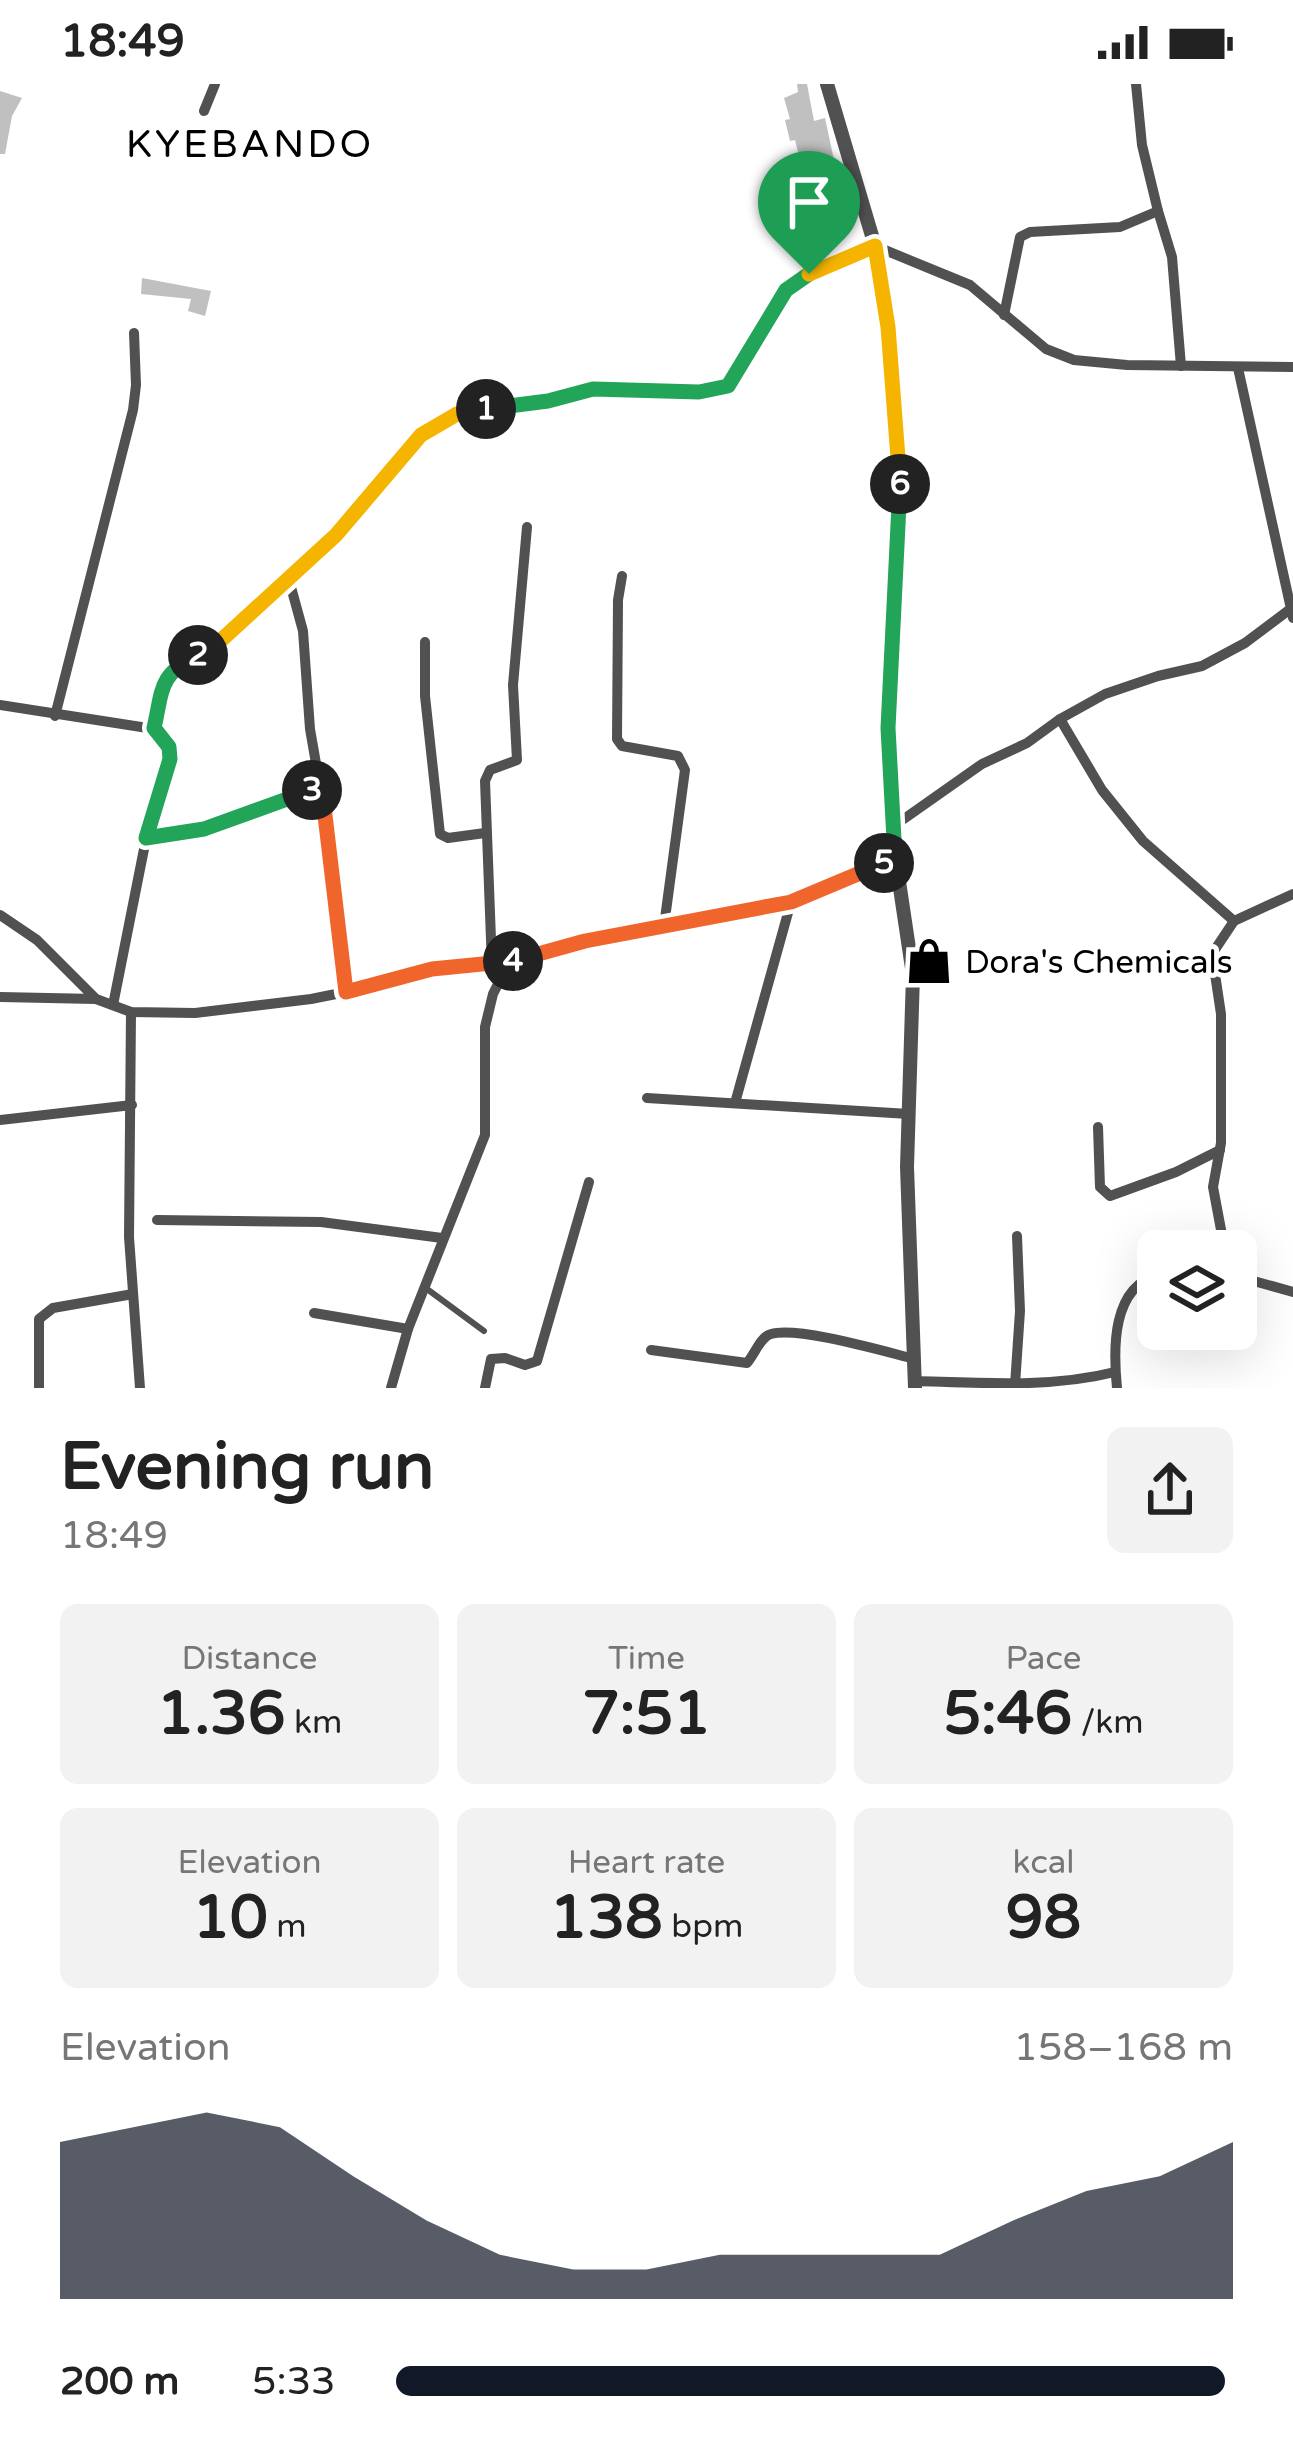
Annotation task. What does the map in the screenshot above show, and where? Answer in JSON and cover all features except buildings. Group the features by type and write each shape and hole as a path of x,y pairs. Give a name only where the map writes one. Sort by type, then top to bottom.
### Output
{"street":[{"path":"204,111 215,84"},
{"path":"826,84 875,246 894,387 902,508 890,656 891,828 913,975 908,1215 915,1385 1083,1383 1115,1372"},
{"path":"1136,84 1142,145 1172,257 1180,367"},
{"path":"1004,315 1020,237 1030,232 1120,227 1158,211"},
{"path":"154,728 166,675 218,643 336,535 406,450 439,422 457,414 548,401 593,389 719,389 735,379 765,319 786,290 809,274 875,246 970,285 1046,349 1074,360 1180,367 1293,367"},
{"path":"55,716 133,410 134,334"},
{"path":"891,828 982,764 1027,743 1105,694 1202,666 1292,612 1238,368"},
{"path":"492,966 486,774 518,760 513,686 526,527"},
{"path":"288,576 303,631 309,712 333,861 346,992"},
{"path":"622,576 617,739 622,746 678,756 685,770 664,926"},
{"path":"425,641 425,696 440,834 448,838 485,833"},
{"path":"0,705 154,728 169,747 113,1005"},
{"path":"1060,719 1102,790 1143,842 1234,921"},
{"path":"146,838 204,829 320,787"},
{"path":"0,997 96,999 130,1012 195,1013 346,992 432,969 492,966 585,941 791,902 895,858"},
{"path":"1221,1230 1214,1199 1220,1150 1220,1014 1212,954 1234,921 1293,894"},
{"path":"735,1103 791,902"},
{"path":"0,915 37,940 96,999"},
{"path":"392,1388 408,1329 485,1135 485,1027 493,994 509,962"},
{"path":"130,1012 129,1237 140,1388"},
{"path":"647,1098 909,1114"},
{"path":"0,1120 132,1105"},
{"path":"1098,1127 1100,1187 1110,1196 1220,1150"},
{"path":"485,1388 491,1359 525,1365 537,1361 589,1182"},
{"path":"157,1220 228,1217 321,1222 442,1238"},
{"path":"1015,1385 1020,1311 1017,1235"},
{"path":"1257,1282 1293,1292"},
{"path":"1117,1388 1121,1307 1137,1284"},
{"path":"39,1388 39,1319 53,1309 134,1294"},
{"path":"314,1312 408,1329"},
{"path":"651,1350 747,1363 763,1339 777,1333 915,1359"}],"lane":[{"path":"424,1287 484,1331"}],"place":[{"name":"Dora's Chemicals","path":"929,961"}],"district":[{"name":"KYEBANDO","path":"250,143"}],"route":[{"path":"875,246 888,327 902,508 888,728 895,858 791,902 585,941 492,966 432,969 346,992 320,787 204,829 146,838 170,759 164,737 154,728 166,675 218,643 336,535 421,435 457,414 548,401 574,392 699,392 728,386 765,319 786,290 809,274 875,246"}]}
